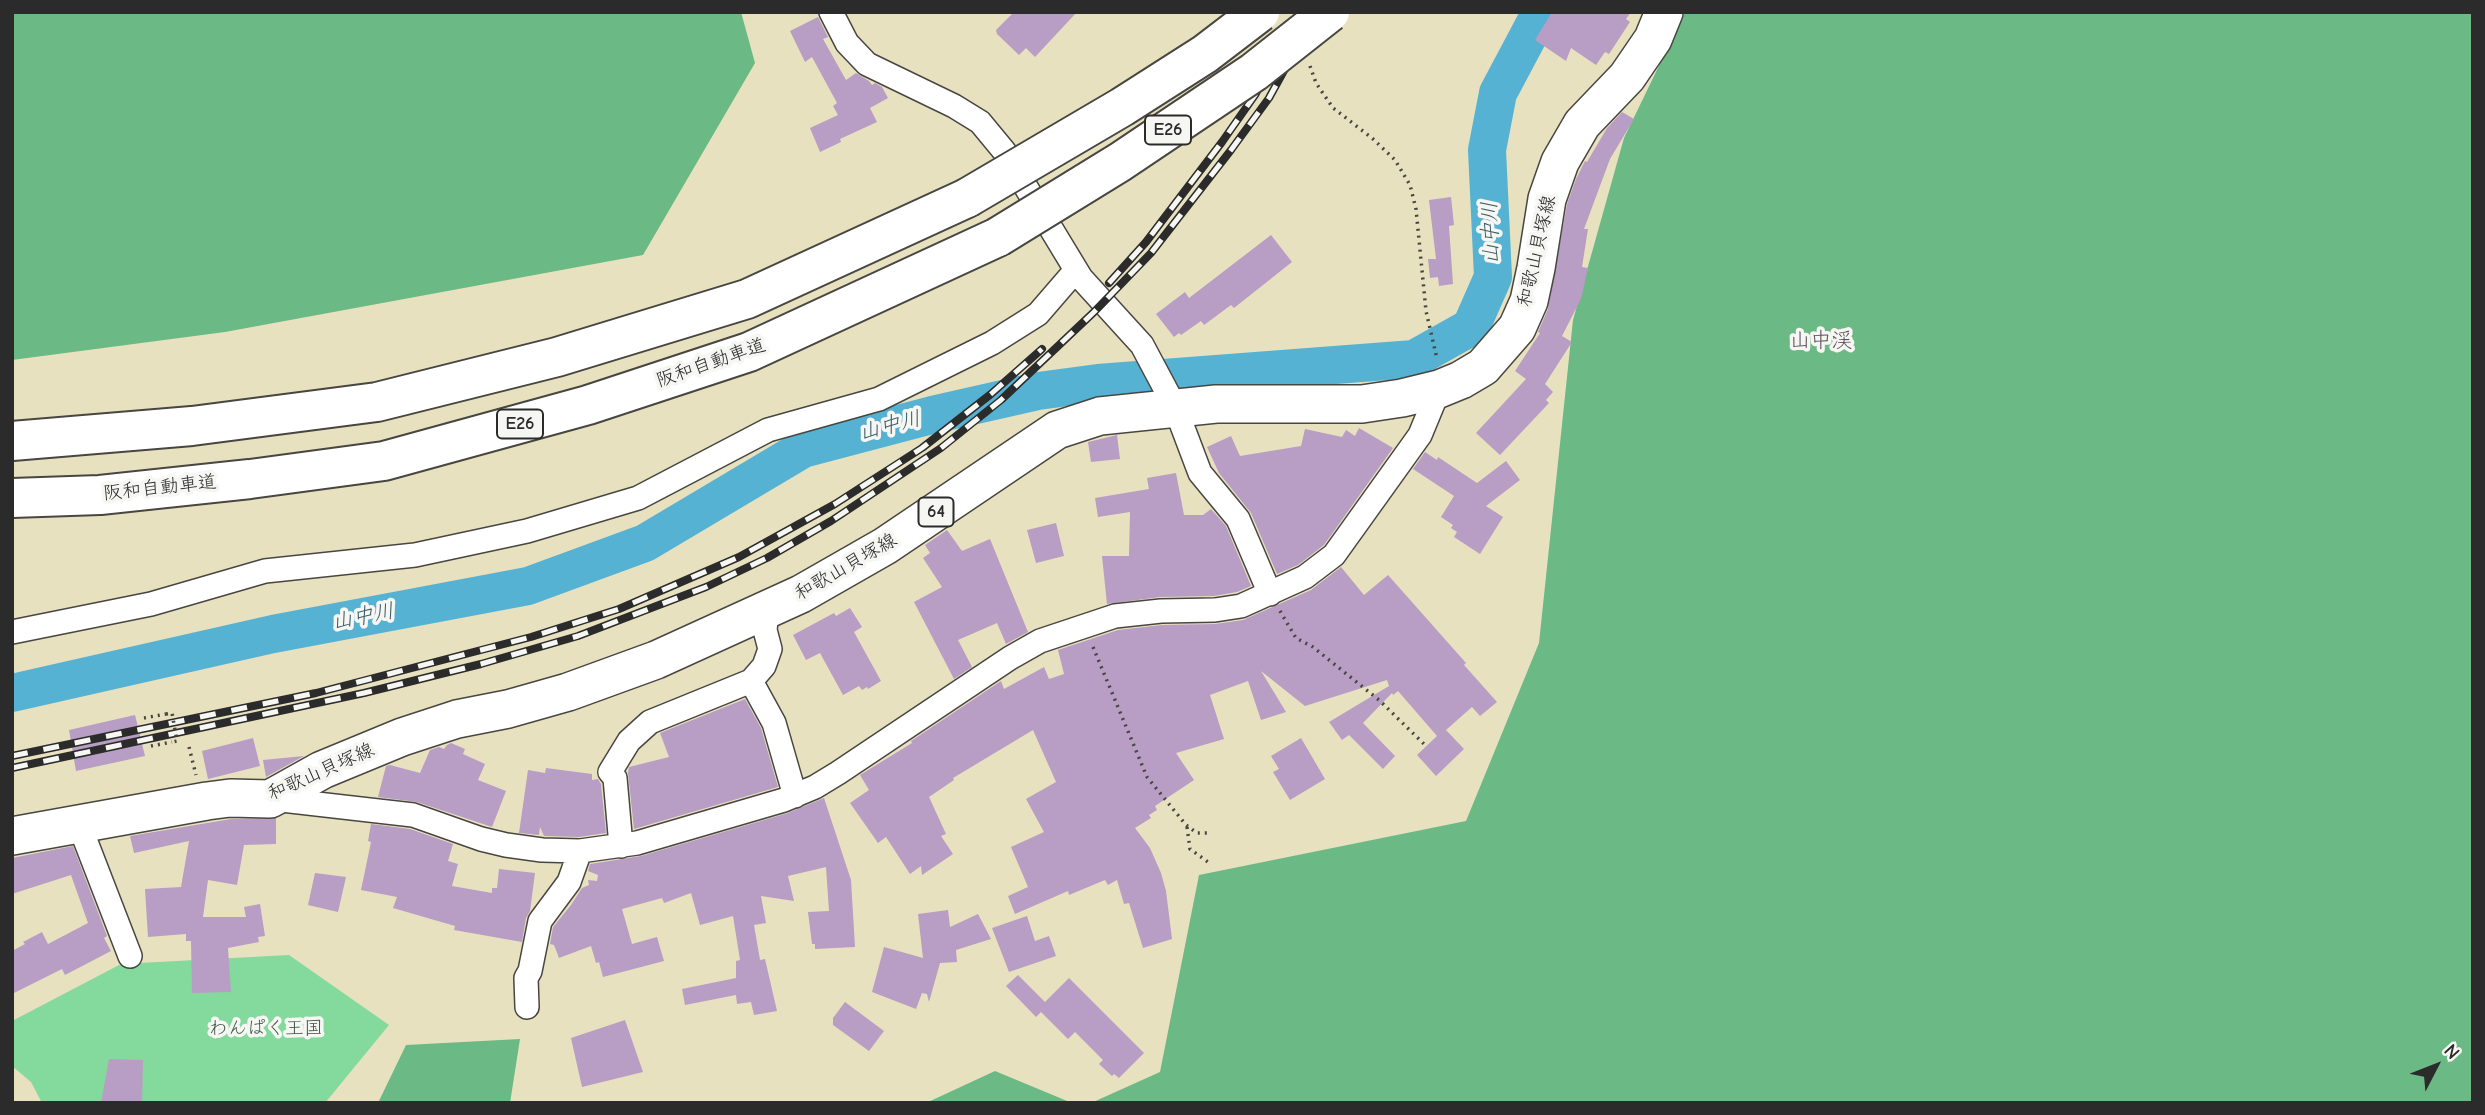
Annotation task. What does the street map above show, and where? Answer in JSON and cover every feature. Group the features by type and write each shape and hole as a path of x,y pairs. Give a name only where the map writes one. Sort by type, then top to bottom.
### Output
{"highway":[{"name":"E26","path":"12,441 192,426 377,402 544,361 747,299 967,198 1122,107 1205,54 1260,12"},
{"name":"阪和自動車道","path":"12,498 100,495 384,461 588,405 749,352 998,237 1120,162 1254,72 1331,12"}],"main road":[{"name":"和歌山貝塚線","path":"12,836 230,798 270,799 322,770 402,737 457,719 509,709 568,692 656,660 801,594 885,545 1057,430 1100,416 1171,399 1216,404 1362,404 1402,398 1438,377 1461,380 1483,366 1517,328 1529,301 1547,199 1560,162 1582,124 1627,78 1653,39 1664,12"}],"street":[{"path":"831,12 847,43 867,64 954,106 980,122 1004,151 1076,270 1142,345 1171,399 1200,473 1238,519 1270,594"},
{"path":"12,632 151,604 265,571 440,550 527,531 638,498 768,430 879,399 992,342 1038,314 1076,270"},
{"path":"270,799 413,816 506,845 580,851 621,846 716,821 795,796 838,773 1010,658 1040,641 1115,616 1241,606 1305,576 1334,555 1420,435 1438,377"},
{"path":"621,846 615,778 610,772 629,741 650,722 751,681 764,666 770,649 765,630 767,611"},
{"path":"751,681 774,723 795,796"},
{"path":"79,824 130,956"},
{"path":"527,1007 526,978 530,971 540,921 569,882 580,851"}],"path":[{"path":"1310,66 1316,83 1333,108 1395,160 1410,185 1416,209 1426,311 1438,377"},
{"path":"1270,594 1296,638 1313,647 1379,700 1425,745"},
{"path":"1084,625 1147,777 1186,825 1198,833 1208,833"},
{"path":"144,718 172,713 177,741 152,746"},
{"path":"189,747 196,775 207,773"},
{"path":"1186,825 1190,849 1208,862"}],"green space":[{"path":"12,12 741,12 755,63 643,255 225,332 12,360"},
{"path":"1685,12 2473,12 2473,1103 1091,1103 1160,1072 1199,875 1466,821 1539,643 1573,320 1624,138"},
{"name":"わんぱく王国","path":"289,955 389,1025 325,1103 42,1103 31,1082 12,1066 12,1021 121,964"},
{"path":"520,1039 510,1103 378,1103 406,1045"},
{"path":"995,1071 1072,1103 926,1103"}],"building":[{"path":"1014,12 1077,12 1035,57 1026,48 1019,55 997,34 996,30"},
{"path":"1552,12 1631,12 1626,19 1630,22 1609,54 1605,52 1596,65 1571,48 1566,61 1535,40"},
{"path":"818,17 828,37 823,39 846,80 856,73 872,85 875,83 882,87 888,98 870,108 877,122 840,139 841,142 820,152 810,128 838,115 833,106 837,103 812,57 805,62 790,31"},
{"path":"1622,112 1634,119 1610,159 1584,229 1588,229 1582,267 1588,268 1581,299 1562,336 1572,342 1545,384 1553,392 1546,400 1549,403 1500,455 1476,433 1526,379 1515,371 1540,333 1538,332 1548,309 1567,204 1585,161 1587,162 1607,128"},
{"path":"1451,197 1454,225 1449,226 1453,284 1439,286 1438,277 1430,278 1428,259 1436,259 1429,200"},
{"path":"1271,235 1292,262 1234,308 1231,305 1204,325 1201,321 1174,337 1156,314 1185,292 1189,298"},
{"path":"1359,428 1393,448 1324,545 1298,565 1277,574 1251,513 1219,473 1207,447 1231,436 1240,456 1301,446 1305,429 1342,437 1346,430 1355,436"},
{"path":"1117,435 1120,459 1091,462 1088,442"},
{"path":"1425,452 1437,460 1438,457 1477,483 1506,461 1520,480 1486,506 1503,517 1480,554 1454,537 1457,532 1451,528 1453,525 1441,517 1454,496 1413,469"},
{"path":"1176,473 1184,515 1203,515 1211,509 1226,526 1251,586 1237,592 1214,596 1160,597 1107,604 1102,556 1129,556 1130,512 1098,517 1095,498 1149,489 1147,478"},
{"path":"1056,523 1064,556 1036,563 1027,530"},
{"path":"947,530 962,551 990,539 1028,632 1006,644 997,623 958,640 972,667 954,679 914,602 942,587 923,558 930,553 925,545"},
{"path":"1341,567 1364,595 1388,575 1497,702 1480,716 1472,707 1446,730 1464,749 1436,776 1417,755 1437,736 1398,691 1393,695 1392,693 1363,723 1395,756 1383,769 1349,735 1342,740 1329,722 1389,686 1387,680 1305,706 1261,671 1286,712 1261,720 1248,681 1210,695 1224,739 1176,753 1194,780 1155,806 1157,810 1149,815 1151,818 1135,828 1150,848 1161,873 1172,939 1143,948 1129,903 1124,904 1117,880 1108,885 1105,880 1069,895 1068,891 1015,914 1008,896 1028,887 1011,847 1044,832 1026,799 1056,782 1033,730 953,778 954,780 929,797 946,834 941,836 953,854 922,875 921,866 910,874 886,837 878,843 850,803 869,790 860,775 912,743 911,741 1001,681 1004,689 1044,667 1049,679 1064,674 1058,650 1118,630 1243,620 1311,590"},
{"path":"850,608 862,627 854,632 881,681 868,689 867,687 862,690 859,686 843,695 820,653 806,660 793,635 834,613 836,616"},
{"path":"745,699 761,728 778,787 634,829 629,767 669,757 660,733"},
{"path":"135,715 145,756 76,771 69,730"},
{"path":"253,738 260,766 208,779 202,751"},
{"path":"1301,738 1325,779 1290,800 1273,772 1279,769 1271,756"},
{"path":"451,743 465,749 463,754 485,764 478,780 506,791 492,827 417,802 378,797 386,766 420,773 430,750 439,747 444,749"},
{"path":"304,756 266,777 263,760"},
{"path":"546,768 592,774 592,780 598,779 601,784 606,833 579,837 544,836 540,827 539,835 519,833 528,770 545,773"},
{"path":"824,798 851,880 855,947 815,949 815,944 812,944 808,912 829,911 826,867 788,876 794,901 761,896 766,923 754,925 760,960 765,959 777,1011 754,1015 751,1002 737,1004 736,995 685,1005 682,989 736,978 736,961 740,960 733,916 700,925 691,893 664,903 662,898 622,909 632,944 657,937 664,961 603,977 591,946 559,958 554,945 550,944 553,927 582,888 589,885 588,880 597,881 598,875 588,871 590,864 641,856 788,813"},
{"path":"276,818 276,844 244,845 237,885 208,880 203,917 246,917 244,907 260,904 265,936 258,937 259,942 228,948 231,992 192,993 191,941 186,941 186,934 148,937 145,889 181,887 189,841 134,853 130,836 231,819"},
{"path":"371,824 410,829 453,844 448,861 458,864 452,886 492,893 492,888 497,888 499,869 535,873 530,911 526,918 522,942 454,930 455,926 393,908 397,897 361,890 371,842 368,841"},
{"path":"73,846 107,936 104,938 111,951 65,975 62,969 12,994 12,951 42,932 48,944 88,923 71,875 12,894 12,858"},
{"path":"315,873 346,877 338,912 308,905"},
{"path":"948,910 950,927 978,914 991,939 956,950 957,962 940,963 929,1002 927,994 922,993 916,1009 872,992 884,947 923,958 918,914"},
{"path":"1027,916 1035,941 1049,936 1056,956 1009,972 992,928"},
{"path":"1018,975 1045,1002 1069,978 1144,1053 1119,1078 1114,1074 1112,1076 1099,1064 1103,1060 1075,1032 1068,1039 1041,1012 1036,1017 1006,986"},
{"path":"845,1002 884,1031 869,1051 833,1025 833,1018"},
{"path":"625,1020 643,1072 582,1087 571,1038"},
{"path":"109,1059 143,1060 142,1103 101,1103"}],"waterway":[{"name":"山中川","path":"12,693 273,634 528,586 645,543 803,449 932,415 1038,391 1098,383 1414,359 1471,327 1493,277 1487,150 1498,93 1541,12"}],"railway":[{"path":"1109,283 1146,242 1222,142 1255,95 1300,12"},
{"path":"12,768 364,693 578,636 706,587 767,558 831,521 941,448 1001,400 1094,312 1151,253 1269,98 1316,12"},
{"path":"12,756 316,693 531,637 619,609 739,557 835,504 922,448 991,394 1042,349"}],"district":[{"name":"山中渓","path":"1821,341"}]}
